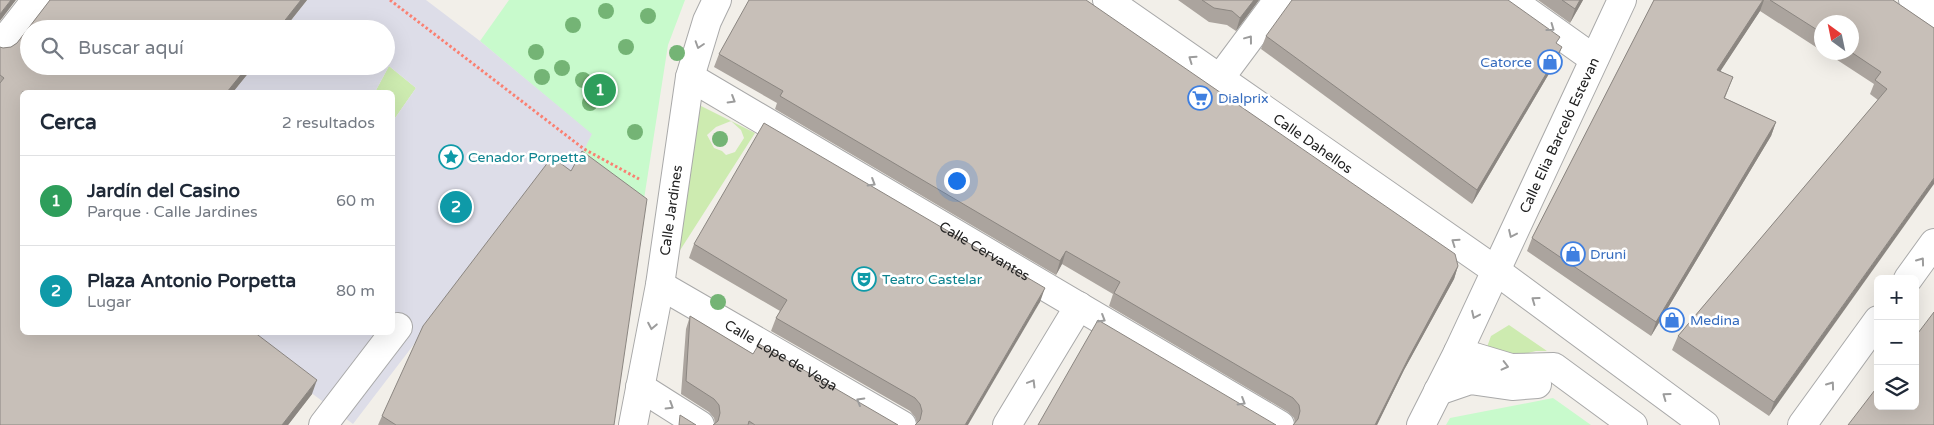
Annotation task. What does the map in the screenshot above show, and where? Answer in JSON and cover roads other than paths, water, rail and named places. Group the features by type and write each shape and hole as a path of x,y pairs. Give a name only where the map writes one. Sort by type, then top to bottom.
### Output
{"street":[{"path":"20,20 36,0"},
{"name":"Calle Jardines","path":"633,425 660,285 690,77 707,21 717,0"},
{"name":"Calle Dahellos","path":"1107,0 1495,270 1705,425"},
{"path":"1220,78 1278,0"},
{"path":"1512,0 1594,59"},
{"name":"Calle Elia Barceló Estevan","path":"1421,425 1458,352 1622,0"},
{"path":"1913,0 1934,16"},
{"path":"0,46 20,20"},
{"name":"Calle Cervantes","path":"690,77 1280,425"},
{"path":"1911,275 1934,243"},
{"name":"Calle Lope de Vega","path":"660,285 902,425"},
{"path":"1007,425 1079,306"},
{"path":"1802,425 1874,326"},
{"path":"395,332 398,328"},
{"path":"323,425 393,335"},
{"path":"1458,352 1511,368 1554,367 1633,425"},
{"path":"1438,391 1470,380 1512,386 1537,384 1559,386 1614,425"},
{"path":"640,387 700,425"}],"place":[{"name":"Catorce","path":"1550,62"},
{"name":"Jardín del Casino","path":"600,90"},
{"name":"Dialprix","path":"1200,98"},
{"name":"Cenador Porpetta","path":"451,157"},
{"name":"Plaza Antonio Porpetta","path":"456,207"},
{"name":"Druni","path":"1573,254"},
{"name":"Teatro Castelar","path":"864,279"},
{"name":"Medina","path":"1672,320"}]}
